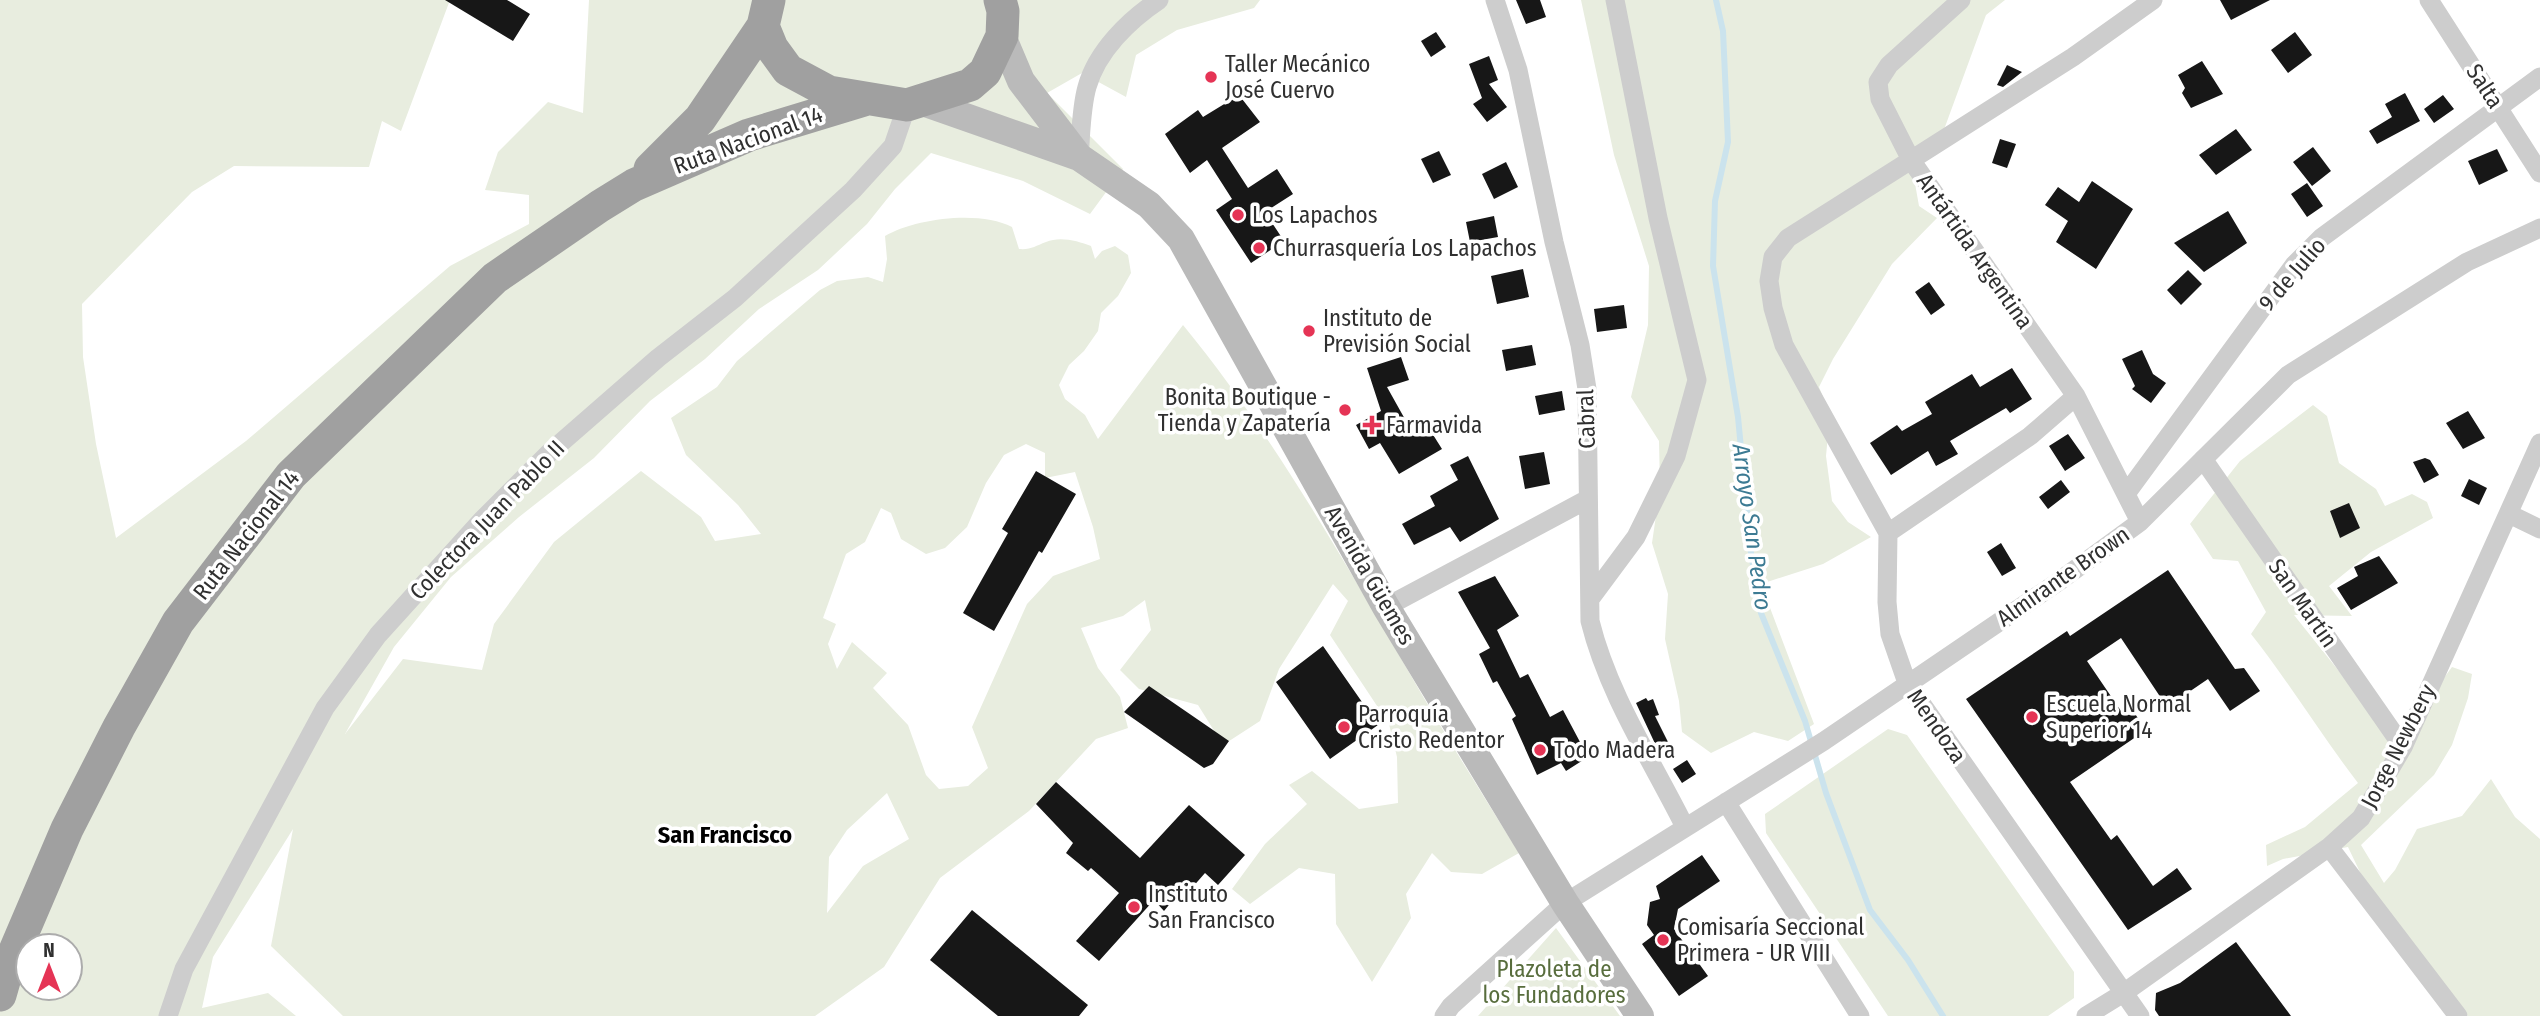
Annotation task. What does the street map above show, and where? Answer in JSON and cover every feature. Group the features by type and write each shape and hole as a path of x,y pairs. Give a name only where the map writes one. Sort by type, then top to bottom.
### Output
{"highway":[{"path":"766,13 772,48 788,70 829,92 864,100 913,103 970,85 985,72 1003,12"},
{"name":"Ruta Nacional 14","path":"634,185 700,119 766,13"},
{"name":"Ruta Nacional 14","path":"0,995 8,967 67,829 119,727 178,622 291,475 495,278 634,185 749,135 864,100"}],"main road":[{"name":"Avenida Güemes","path":"1003,12 1021,81 1079,157"},
{"name":"Avenida Güemes","path":"913,103 1079,157 1149,205 1181,239 1387,607 1566,903 1640,1016"}],"street":[{"path":"1079,157 1087,86 1108,46 1144,10 1159,0"},
{"name":"Cabral","path":"1495,0 1518,70 1554,242 1580,345 1587,389 1590,621 1599,656 1685,827"},
{"path":"1590,599 1636,537 1676,456 1697,380 1658,218 1615,0"},
{"path":"1961,0 1889,65 1878,82 1880,100 1911,160 1788,238 1773,257 1769,281 1773,308 1784,345 1888,533 2030,436 2076,396"},
{"name":"Antártida Argentina","path":"2140,522 2076,396 1911,160 2073,57 2153,0"},
{"name":"Salta","path":"2429,0 2540,173"},
{"name":"9 de Julio","path":"2126,494 2294,265 2321,238 2497,106 2540,77"},
{"name":"Colectora Juan Pablo II","path":"168,1016 184,969 325,708 378,635 483,519 548,454 658,358 735,298 853,190 892,146 913,103"},
{"name":"Almirante Brown","path":"1444,1016 1451,1006 1566,903 1824,741 2058,582 2140,522 2288,375 2467,262 2540,228"},
{"name":"Jorge Newbery","path":"2086,1016 2125,992 2329,847 2361,818 2403,747 2540,443"},
{"name":"San Martín","path":"2203,459 2403,747"},
{"path":"1387,607 1588,499"},
{"path":"2509,514 2540,529"},
{"name":"Mendoza","path":"1888,533 1887,602 1890,634 1907,683 2140,1016"},
{"path":"1726,802 1860,1016"},
{"path":"2329,847 2458,1016"}],"green space":[{"path":"0,0 450,0 401,131 382,121 369,167 234,166 192,192 82,304 83,357 96,444 116,538 246,441 450,266 529,224 529,195 485,190 498,152 548,102 583,113 589,0 1260,0 1254,8 1177,30 1136,55 1126,97 1082,73 1047,93 1123,169 1090,214 1023,181 931,153 895,189 867,224 818,270 759,309 705,359 650,401 594,458 519,517 451,577 394,647 345,734 403,659 482,670 494,624 554,542 641,471 701,517 715,541 761,534 738,505 686,455 671,418 717,387 737,361 820,290 837,281 868,277 883,282 887,259 885,236 930,221 948,218 983,219 1012,227 1019,249 1057,239 1091,246 1095,259 1102,251 1115,246 1128,255 1131,273 1118,296 1101,313 1098,331 1084,351 1069,365 1059,385 1065,399 1085,415 1098,439 1183,325 1215,365 1274,449 1519,853 1482,874 1451,872 1432,853 1406,894 1411,918 1372,982 1336,924 1335,874 1299,868 1250,904 1232,889 1265,844 1307,804 1289,785 1312,771 1359,809 1398,803 1397,757 1389,724 1330,635 1348,601 1333,584 1279,669 1260,721 1223,745 1198,705 1139,689 1120,670 1151,630 1145,600 1123,616 1081,628 1098,668 1120,697 1128,728 1096,739 1029,811 940,878 884,967 815,1016 343,1016 271,946 293,829 213,957 202,1008 268,993 296,1016 0,1016","holes":["1026,444 1045,453 1045,478 1075,472 1093,527 1100,559 1053,576 1027,604 972,727 988,768 968,786 939,789 926,775 908,725 873,688 887,673 852,642 837,669 828,644 836,624 823,618 846,554 865,542 881,508 891,513 901,539 926,554 945,548 967,527 986,483 1004,455","887,793 909,839 863,866 827,913 829,857 847,830"]},
{"path":"1581,0 2005,0 1986,15 1942,135 1911,161 1919,206 1937,218 1892,264 1833,359 1819,387 1830,414 1826,456 1832,501 1848,522 1871,537 1823,564 1761,584 1814,724 1788,741 1754,732 1711,753 1682,732 1679,701 1665,639 1668,594 1652,543 1660,488 1659,441 1631,397 1648,325 1649,266 1614,155"},
{"path":"2313,405 2327,416 2339,463 2376,489 2385,506 2412,494 2427,502 2433,518 2371,552 2329,586 2352,616 2294,615 2350,685 2393,747 2452,667 2472,674 2468,698 2452,745 2434,775 2361,845 2384,883 2395,870 2417,829 2462,816 2491,779 2515,817 2540,839 2540,1016 2468,1016 2369,891 2348,847 2283,859 2267,866 2266,845 2305,827 2358,783 2251,634 2266,612 2238,561 2213,559 2190,524 2240,461"},
{"path":"1888,729 1907,735 2074,972 2074,998 2048,1016 1888,1016 1766,833 1765,814"},
{"name":"Plazoleta de los Fundadores","path":"1556,928 1620,1016 1478,1016"}],"building":[{"path":"445,0 507,0 530,14 513,41"},
{"path":"1516,0 1540,0 1546,17 1526,24"},
{"path":"2220,0 2270,0 2231,20"},
{"path":"1436,32 1446,47 1431,57 1421,41"},
{"path":"2295,32 2312,55 2288,73 2271,50"},
{"path":"1489,56 1498,80 1489,84 1507,107 1487,122 1473,104 1482,98 1469,64"},
{"path":"2202,61 2223,94 2191,108 2182,93 2185,88 2178,75"},
{"path":"2007,65 2022,72 2003,87 1997,85"},
{"path":"2405,93 2420,121 2377,144 2369,131 2392,117 2385,104"},
{"path":"1239,95 1260,122 1222,148 1248,188 1277,169 1293,194 1265,212 1284,241 1251,263 1216,210 1232,199 1207,160 1190,173 1165,134 1198,110 1203,117"},
{"path":"2443,95 2454,109 2434,123 2424,109"},
{"path":"2236,129 2252,150 2216,175 2199,155"},
{"path":"2000,139 2016,144 2007,168 1992,163"},
{"path":"2313,147 2331,171 2312,186 2293,162"},
{"path":"2497,149 2508,171 2479,185 2468,161"},
{"path":"1439,151 1451,175 1433,183 1421,159"},
{"path":"1506,162 1518,187 1494,199 1482,174"},
{"path":"2092,181 2133,209 2096,269 2056,242 2068,221 2045,205 2058,187 2079,202"},
{"path":"2307,183 2323,206 2307,217 2291,194"},
{"path":"2228,211 2247,243 2204,272 2174,243"},
{"path":"1494,216 1498,237 1470,242 1466,222"},
{"path":"1523,269 1529,297 1497,304 1491,276"},
{"path":"2188,270 2202,284 2181,305 2167,290"},
{"path":"1929,282 1945,305 1931,315 1915,292"},
{"path":"1624,305 1627,328 1597,332 1594,309"},
{"path":"1532,345 1536,365 1506,371 1502,350"},
{"path":"2142,350 2153,374 2166,383 2151,403 2132,389 2135,386 2122,359"},
{"path":"1401,357 1409,380 1387,387 1411,430 1425,422 1442,449 1399,474 1380,443 1369,449 1356,425 1381,411 1367,368"},
{"path":"2012,368 2032,399 2010,413 2006,408 1950,441 1958,454 1936,466 1928,451 1891,475 1870,443 1897,425 1902,431 1932,414 1925,402 1972,374 1980,387"},
{"path":"1562,391 1565,410 1539,415 1535,396"},
{"path":"2468,411 2485,438 2463,449 2446,423"},
{"path":"2068,434 2085,458 2065,471 2049,446"},
{"path":"1544,452 1550,484 1525,489 1519,456"},
{"path":"1468,456 1499,519 1460,542 1450,527 1414,545 1402,524 1435,506 1430,496 1458,480 1450,465"},
{"path":"2425,458 2430,460 2439,475 2424,483 2413,462"},
{"path":"1036,471 1076,494 1042,553 1039,551 994,631 963,613 1008,533 1002,529"},
{"path":"2469,479 2487,488 2479,505 2461,496"},
{"path":"2061,480 2070,492 2048,509 2039,497"},
{"path":"2349,503 2360,528 2340,538 2330,511"},
{"path":"2001,543 2016,568 2002,576 1987,552"},
{"path":"2379,556 2398,583 2351,610 2337,588 2358,576 2354,567"},
{"path":"2168,570 2235,669 2244,668 2260,691 2230,711 2208,679 2167,707 2121,638 2087,661 2121,711 2129,705 2146,730 2070,782 2111,840 2117,835 2153,886 2177,868 2192,889 2128,930 1966,699 2067,631 2070,636"},
{"path":"1495,576 1519,616 1497,630 1520,678 1528,674 1550,717 1563,710 1588,757 1566,771 1561,763 1537,775 1512,719 1516,716 1497,681 1493,683 1479,654 1490,648 1458,592"},
{"path":"1323,646 1378,725 1330,759 1276,682"},
{"path":"1149,686 1229,741 1213,764 1204,768 1124,712"},
{"path":"1646,698 1648,701 1653,699 1659,715 1655,716 1669,744 1658,750 1636,703"},
{"path":"1687,760 1696,774 1682,783 1673,769"},
{"path":"1056,782 1140,858 1189,805 1245,855 1218,885 1205,873 1191,889 1186,884 1164,911 1154,900 1099,961 1076,941 1119,893 1091,868 1088,871 1066,853 1073,843 1036,804"},
{"path":"1702,855 1720,881 1678,909 1674,929 1708,976 1679,996 1642,944 1654,935 1647,925 1650,902 1660,899 1656,886"},
{"path":"972,910 1088,1005 1079,1016 998,1016 930,960"},
{"path":"2236,942 2291,1016 2159,1016 2155,1010 2156,993 2180,983"}],"waterway":[{"name":"Arroyo San Pedro","path":"1716,0 1723,31 1728,142 1715,201 1713,266 1738,417 1751,553 1761,613 1805,721 1826,793 1870,910 1908,960 1943,1016"}],"place":[{"name":"Taller Mecánico José Cuervo","path":"1211,77"},
{"name":"Los Lapachos","path":"1238,215"},
{"name":"Churrasquería Los Lapachos","path":"1259,248"},
{"name":"Instituto de Previsión Social","path":"1309,331"},
{"name":"Bonita Boutique - Tienda y Zapatería","path":"1345,410"},
{"name":"Farmavida","path":"1372,425"},
{"name":"Escuela Normal Superior 14","path":"2032,717"},
{"name":"Parroquía Cristo Redentor","path":"1344,727"},
{"name":"Todo Madera","path":"1540,750"},
{"name":"Instituto San Francisco","path":"1134,907"},
{"name":"Comisaría Seccional Primera - UR VIII","path":"1663,940"}],"district":[{"name":"San Francisco","path":"725,835"}]}
